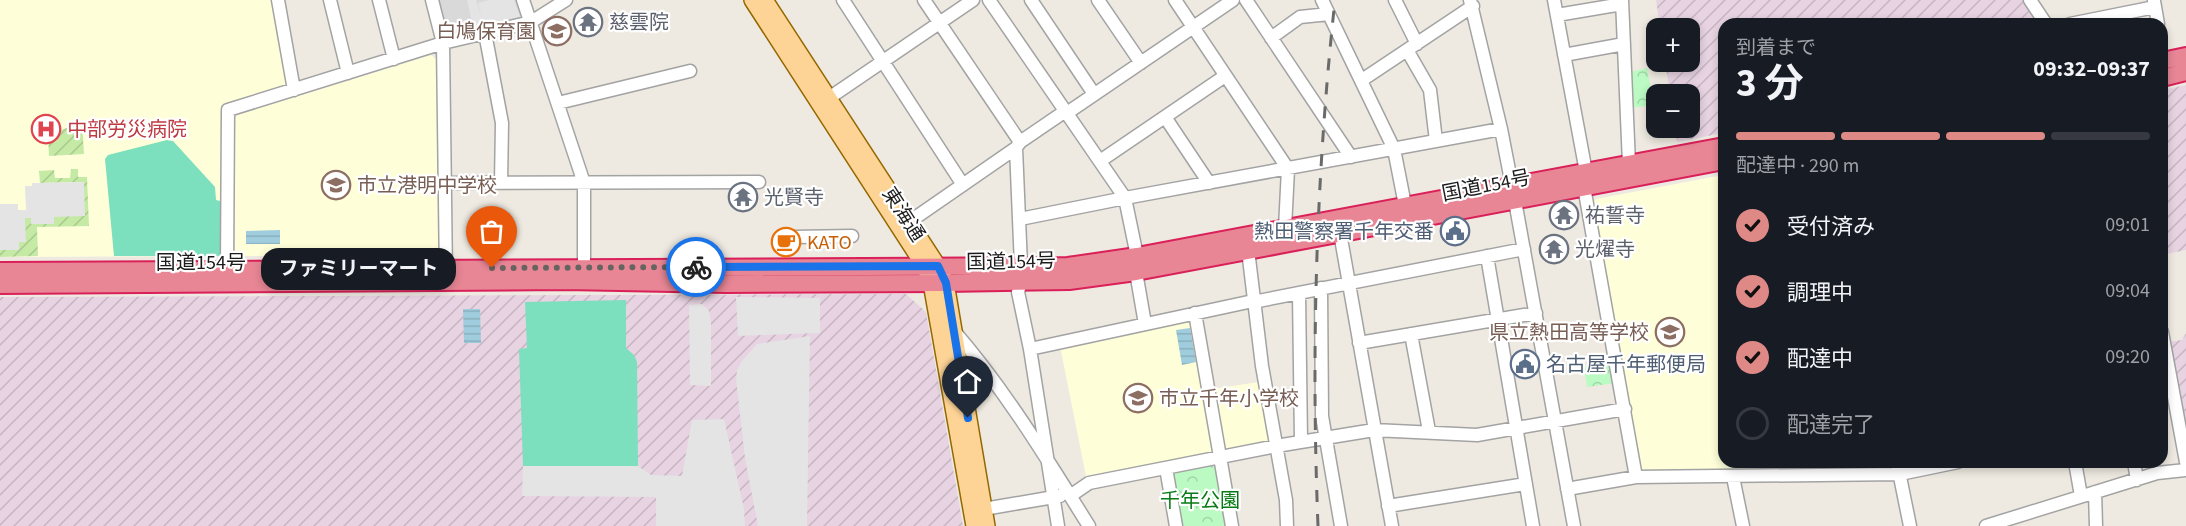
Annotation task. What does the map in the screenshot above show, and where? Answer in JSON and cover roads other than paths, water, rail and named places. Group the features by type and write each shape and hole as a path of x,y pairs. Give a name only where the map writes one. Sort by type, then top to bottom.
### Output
{"highway":[{"path":"2168,56 2186,56"},
{"path":"2168,76 2186,72"},
{"name":"国道154号","path":"1585,179 1629,164 1718,147"},
{"name":"国道154号","path":"0,271 227,270 726,284 939,283 1068,266 1136,264 1248,250 1340,233 1585,179 1718,162"},
{"name":"国道154号","path":"1136,264 1285,228 1406,205 1514,193"},
{"name":"国道154号","path":"0,285 446,276 584,268 931,266 1021,274"}],"main road":[{"name":"東海通","path":"752,0 931,266"},
{"name":"東海通","path":"765,0 909,222 939,283 952,327 987,526"},
{"name":"東海通","path":"939,283 974,526"}],"street":[{"path":"278,0 294,90"},
{"path":"330,0 348,73"},
{"path":"379,0 394,59"},
{"path":"432,0 443,43 446,276"},
{"path":"523,0 584,183 584,268"},
{"path":"227,270 228,110 443,43 531,22 566,0"},
{"path":"843,0 963,185"},
{"path":"924,0 1018,145 1021,274 1018,292 1030,349 1058,526"},
{"path":"829,98 974,0"},
{"path":"989,0 1125,198 1145,324"},
{"path":"1031,0 1094,94"},
{"path":"1098,0 1141,63"},
{"path":"1174,0 1288,169 1285,228"},
{"path":"909,222 1065,112 1233,0"},
{"path":"1246,0 1352,157"},
{"path":"1322,0 1394,149 1406,205"},
{"path":"1395,0 1430,90 1436,141"},
{"path":"1554,0 1636,477"},
{"path":"2030,0 2042,18"},
{"path":"1557,15 1622,2 1629,164"},
{"path":"1362,80 1472,3 1514,193 1574,526"},
{"path":"2095,18 2154,4"},
{"path":"1272,38 1300,17 1329,14"},
{"path":"485,33 502,123 501,183"},
{"path":"1564,55 1623,44"},
{"path":"558,103 690,71"},
{"path":"1100,161 1226,76"},
{"path":"1165,117 1209,183"},
{"path":"1020,219 1501,129"},
{"path":"445,183 759,182"},
{"path":"1340,233 1392,526"},
{"path":"794,237 852,236"},
{"path":"1030,349 1253,301 1524,249"},
{"path":"1248,250 1253,301 1286,500 1287,526"},
{"path":"1487,256 1533,526"},
{"path":"1322,288 1322,416 1341,526"},
{"path":"1299,293 1301,441"},
{"path":"1195,313 1232,526"},
{"path":"1359,343 1536,313"},
{"path":"952,327 978,359 1046,457 1089,526"},
{"path":"1411,334 1429,431"},
{"path":"2168,364 2186,462"},
{"path":"984,509 1070,495 1089,483 1301,441 1374,430 1477,435 1625,410"},
{"path":"1166,468 1176,526"},
{"path":"1567,489 1636,477 1733,477 1898,468 1910,526"},
{"path":"2076,468 2081,496"},
{"path":"2135,468 2137,480"},
{"path":"1986,526 2167,471 2186,470"},
{"path":"1733,477 1743,526"},
{"path":"1388,506 1526,484"},
{"path":"2095,492 2096,526"}],"water":[{"path":"280,230 280,244 246,244 246,231"},
{"path":"463,309 480,309 481,343 464,343"},
{"path":"1190,328 1196,362 1182,365 1176,330"}],"railway":[{"path":"1318,526 1315,328 1319,197 1335,0"}],"place":[{"name":"慈雲院","path":"588,22"},
{"name":"白鳩保育園","path":"557,31"},
{"name":"中部労災病院","path":"46,129"},
{"name":"市立港明中学校","path":"336,185"},
{"name":"光賢寺","path":"743,197"},
{"name":"祐誓寺","path":"1564,215"},
{"name":"熱田警察署千年交番","path":"1455,231"},
{"name":"KATO","path":"786,242"},
{"name":"光燿寺","path":"1554,249"},
{"name":"ファミリーマート","path":"492,268"},
{"name":"県立熱田高等学校","path":"1670,332"},
{"name":"名古屋千年郵便局","path":"1525,364"},
{"name":"市立千年小学校","path":"1138,398"}],"park label":[{"name":"千年公園","path":"1200,500"}]}
